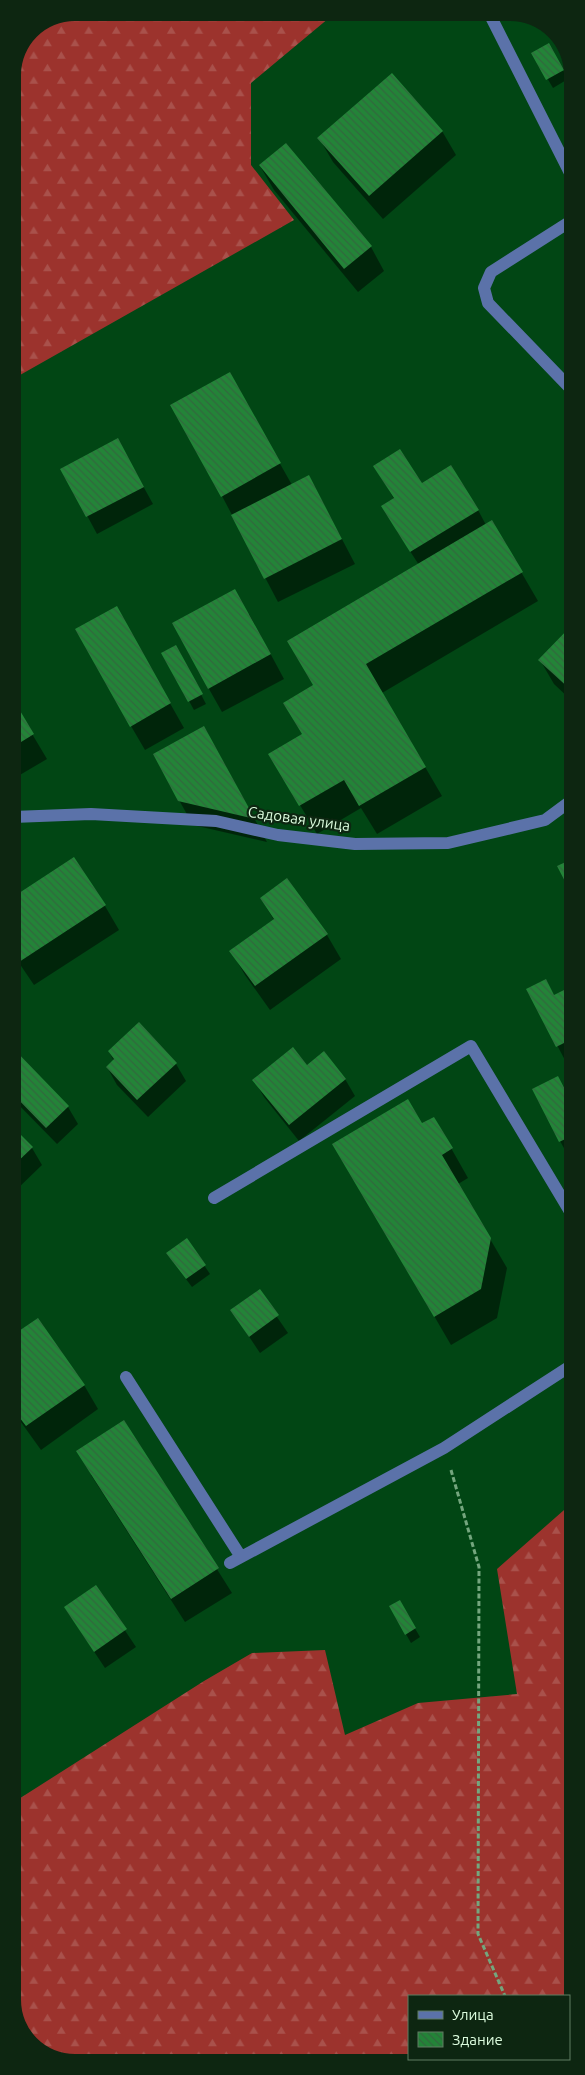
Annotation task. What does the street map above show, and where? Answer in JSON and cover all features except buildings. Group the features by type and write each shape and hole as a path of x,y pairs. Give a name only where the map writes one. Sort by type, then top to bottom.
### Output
{"street":[{"path":"493,21 564,161"},
{"path":"564,225 491,272 484,288 488,303 564,381"},
{"name":"Садовая улица","path":"21,817 91,814 206,821 278,835 355,844 448,843 545,820 564,806"},
{"path":"214,1198 471,1046 564,1202"},
{"path":"126,1377 235,1560 444,1448 564,1370"}],"path":[{"path":"444,1448 479,1567 478,1934 506,1995"}],"green space":[{"path":"76,21 325,21 251,83 251,165 294,220 21,374 21,76 22,65 30,45 45,30 65,22"},
{"path":"564,1510 564,1995 408,1995 408,2054 72,2054 55,2050 32,2033 25,2020 21,2000 21,1798 204,1681 252,1653 325,1650 345,1735 418,1703 517,1694 497,1569"}]}
